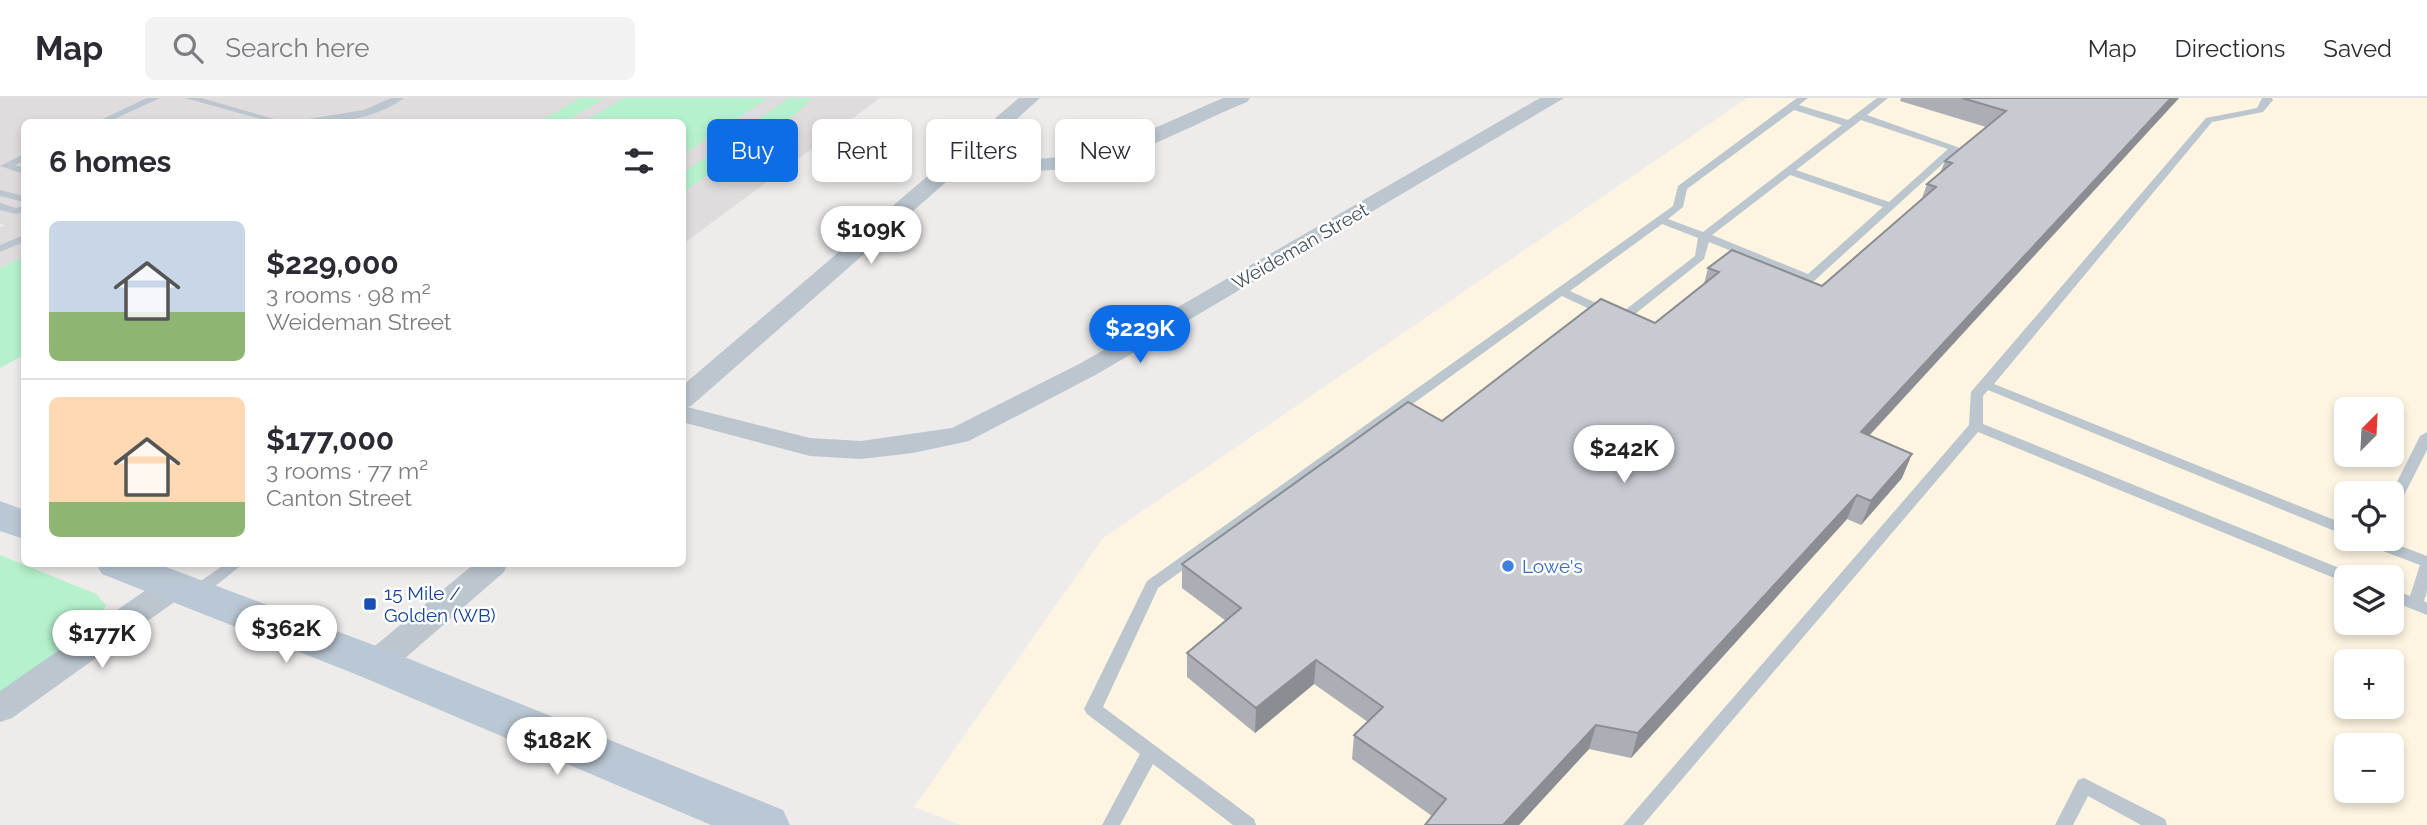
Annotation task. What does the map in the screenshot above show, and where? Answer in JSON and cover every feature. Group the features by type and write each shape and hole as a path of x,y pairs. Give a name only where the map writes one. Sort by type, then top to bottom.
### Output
{"main road":[{"path":"0,515 21,524"},
{"path":"124,567 376,664 765,825"}],"street":[{"path":"1006,119 1030,98"},
{"path":"1041,165 1086,160 1118,151 1240,98"},
{"name":"Weideman Street","path":"686,415 810,447 861,450 959,435 1090,368 1554,98"},
{"path":"686,397 934,182"},
{"path":"376,664 489,567"},
{"path":"0,709 183,591"}],"lane":[{"path":"108,119 155,98"},
{"path":"190,98 269,119"},
{"path":"327,119 366,113 399,98"},
{"path":"1561,291 1621,319 1700,257 1704,236 1883,98"},
{"path":"1632,825 1976,426 1976,395 2209,120 2260,110 2267,98"},
{"path":"1247,825 1093,709 1152,585 1678,208 1682,188 1798,102 1849,124"},
{"path":"1661,220 1810,279 1955,148 1859,117"},
{"path":"3,166 21,158"},
{"path":"3,166 21,170"},
{"path":"1789,171 1890,206"},
{"path":"0,193 21,198"},
{"path":"0,206 16,211 21,210"},
{"path":"0,249 21,238"},
{"path":"1986,385 2334,526"},
{"path":"1976,426 2334,572"},
{"path":"2404,481 2427,436"},
{"path":"2394,551 2426,569 2421,607 2404,600"},
{"path":"183,591 229,567"},
{"path":"1111,825 1150,752"},
{"path":"2064,825 2084,785 2158,825"}],"shaded area":[{"path":"0,98 880,98 852,119 812,119 812,148 798,159 798,119 707,119 707,182 767,182 686,242 686,119 21,119 21,258 0,268 0,228 5,225 0,224"},
{"path":"1747,98 2427,98 2427,825 962,825 914,807 1103,538"}],"green space":[{"path":"580,98 605,98 569,119 543,119"},
{"path":"624,98 768,98 737,119 707,119 707,139 686,153 686,119 588,119"},
{"path":"789,98 812,98 788,119 759,119"},
{"path":"707,156 707,175 686,190 686,171"},
{"path":"21,258 21,357 0,368 0,268"},
{"path":"0,555 21,564 21,567 30,567 96,594 106,605 93,632 0,697"}],"building":[{"name":"Lowe's","path":"1962,98 2171,98 1861,432 1912,454 1871,501 1857,495 1638,733 1596,725 1503,825 1425,825 1446,799 1354,735 1383,707 1316,660 1256,708 1187,653 1241,608 1182,564 1408,402 1442,421 1601,299 1655,323 1719,272 1708,268 1732,250 1822,286 1936,187 1927,184 1952,163 1945,161 2006,111"}],"place":[{"name":"Lowe's","path":"1508,566"},
{"name":"15 Mile / Golden (WB)","path":"370,604"}]}
